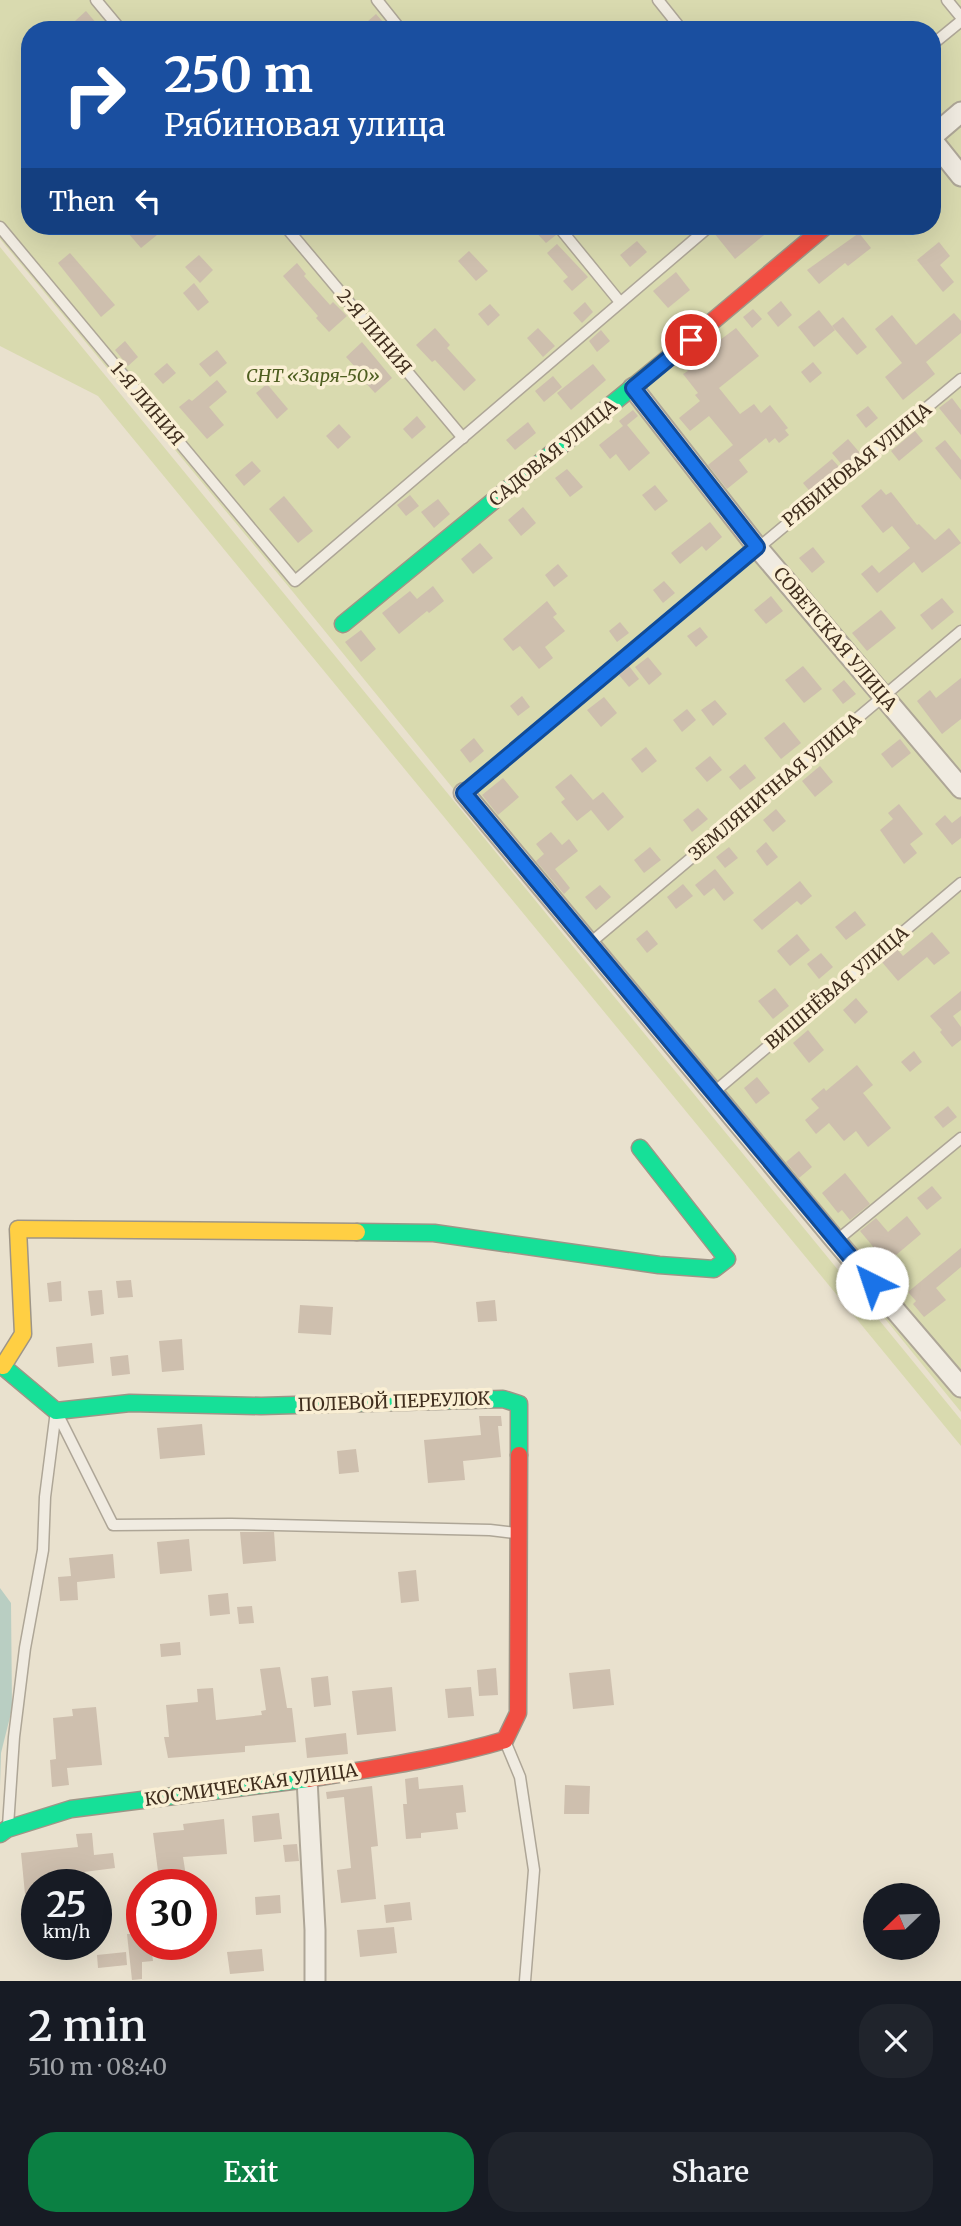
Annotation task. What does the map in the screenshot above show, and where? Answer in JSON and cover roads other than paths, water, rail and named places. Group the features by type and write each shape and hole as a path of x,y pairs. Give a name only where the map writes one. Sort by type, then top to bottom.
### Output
{"street":[{"path":"941,131 961,112"},
{"path":"941,150 961,176"},
{"name":"САДОВАЯ УЛИЦА","path":"343,624 633,388 815,235"},
{"name":"СОВЕТСКАЯ УЛИЦА","path":"633,388 757,547 961,788"},
{"path":"464,793 712,1093 961,1387"},
{"path":"56,1411 2,1365 23,1334 18,1229 435,1233 659,1265 714,1269 727,1259 640,1148"},
{"name":"ПОЛЕВОЙ ПЕРЕУЛОК","path":"56,1411 130,1403 261,1406 503,1399 519,1404 518,1713 505,1740"},
{"name":"КОСМИЧЕСКАЯ УЛИЦА","path":"4,1832 71,1810 383,1767 505,1740"},
{"path":"307,1779 315,1981"}],"lane":[{"path":"96,0 114,21"},
{"path":"377,0 394,21"},
{"path":"659,0 675,21"},
{"path":"941,37 961,19 947,0"},
{"name":"1-Я ЛИНИЯ","path":"0,227 295,581 463,438"},
{"name":"2-Я ЛИНИЯ","path":"293,235 463,438"},
{"path":"565,235 620,302"},
{"path":"463,438 699,235"},
{"name":"РЯБИНОВАЯ УЛИЦА","path":"464,793 961,379"},
{"name":"ЗЕМЛЯНИЧНАЯ УЛИЦА","path":"589,944 961,631"},
{"name":"ВИШНЁВАЯ УЛИЦА","path":"712,1093 961,883"},
{"path":"836,1241 961,1138"},
{"path":"56,1411 113,1525 232,1524 490,1530 519,1534"},
{"path":"4,1832 25,1648 43,1550 45,1497 56,1411"},
{"path":"505,1740 520,1777 534,1870 524,1981"}],"park label":[{"name":"СНТ «Заря-50»","path":"313,376"}]}
